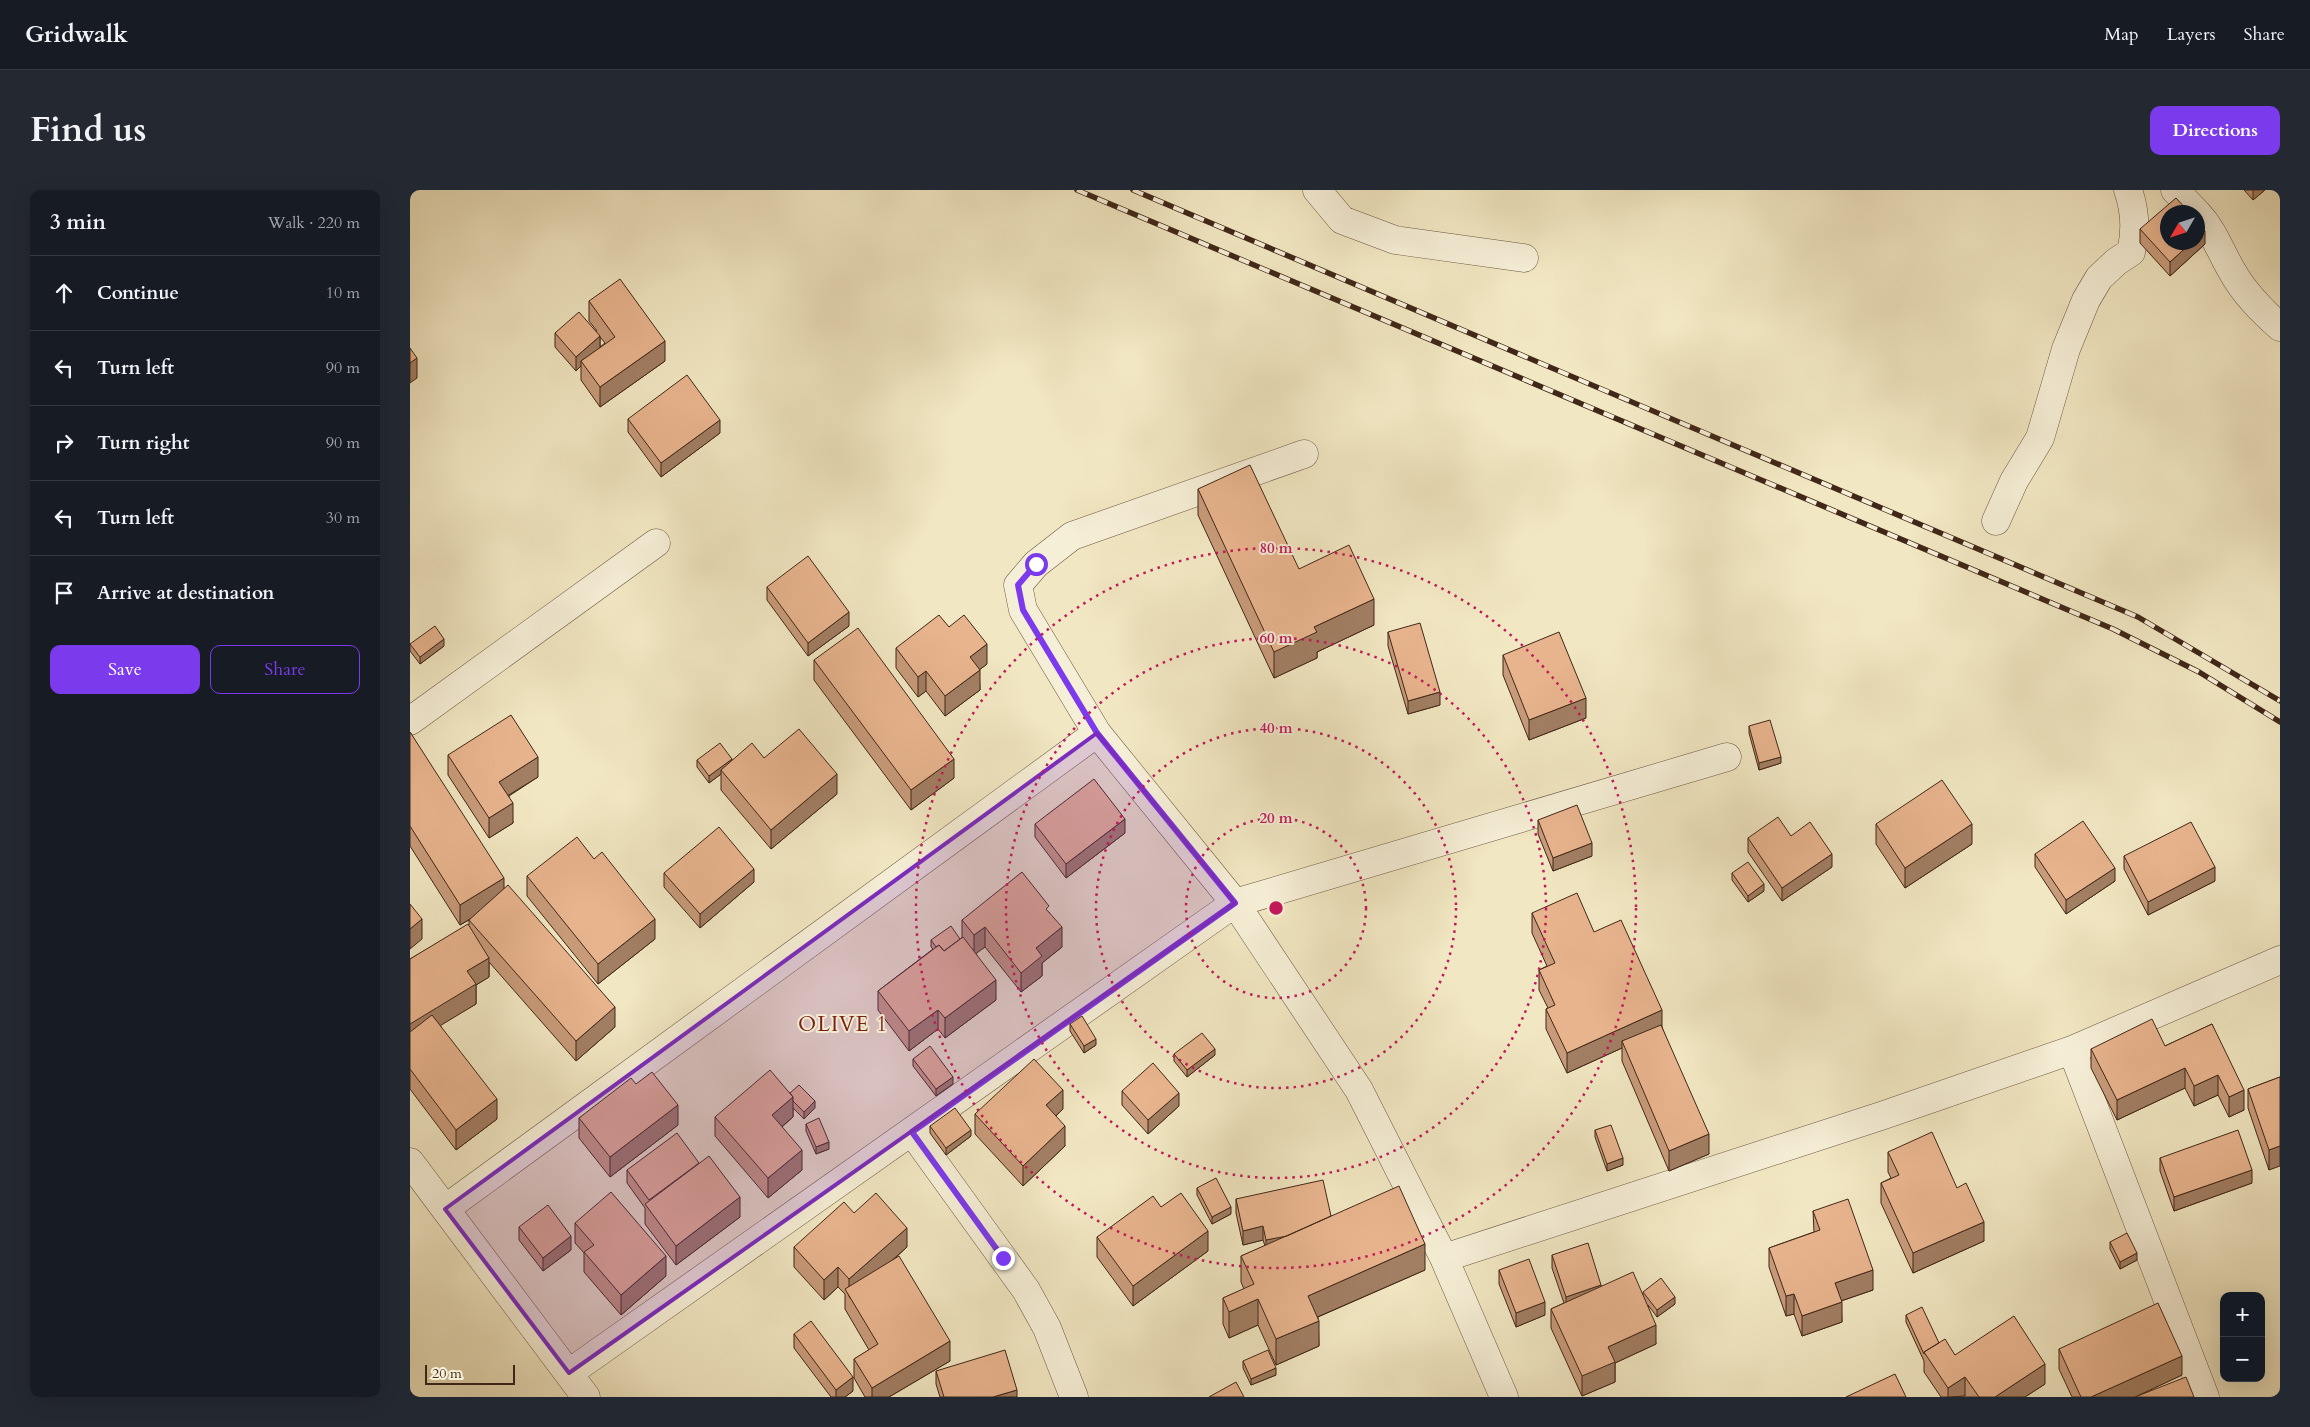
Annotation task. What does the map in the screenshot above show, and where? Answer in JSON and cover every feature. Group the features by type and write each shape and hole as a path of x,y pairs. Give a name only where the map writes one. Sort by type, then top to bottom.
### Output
{"street":[{"path":"1317,190 1342,220 1395,240 1524,258"},
{"path":"1996,521 2014,482 2040,438 2066,349 2086,300 2099,278 2116,262 2131,252 2135,237 2134,217 2128,190"},
{"path":"2175,190 2189,205"},
{"path":"2205,222 2210,227 2232,271 2257,307 2280,327"},
{"path":"1304,454 1072,536 1036,564 1018,585 1023,610 1097,733 1235,903 1359,1090 1444,1258 1504,1397"},
{"path":"410,721 656,543"},
{"path":"445,1209 1097,733"},
{"path":"570,1373 1235,903 1726,757"},
{"path":"1444,1258 1881,1116 2072,1050 2280,960"},
{"path":"2072,1050 2205,1397"},
{"path":"912,1132 1026,1290 1047,1328 1074,1397"},
{"path":"410,1162 570,1373 586,1397"}],"highlighted area":[{"path":"1097,733 1235,903 569,1373 445,1209"}],"building":[{"path":"2176,198 2182,205 2168,205"},
{"path":"2160,212 2160,250 2183,250 2170,262 2140,229"},
{"path":"620,279 665,341 600,387 581,361 615,337 589,301"},
{"path":"579,312 600,336 576,357 555,333"},
{"path":"410,348 417,358 410,363"},
{"path":"687,375 720,420 661,463 628,419"},
{"path":"1250,465 1299,569 1349,545 1374,599 1314,627 1317,632 1274,652 1198,489"},
{"path":"808,556 849,612 808,643 767,587"},
{"path":"939,615 949,627 964,615 987,644 970,657 980,670 945,696 926,671 918,677 896,648"},
{"path":"1420,623 1440,692 1408,701 1388,632"},
{"path":"435,626 444,639 420,657 410,644"},
{"path":"858,628 954,759 911,790 814,660"},
{"path":"1559,632 1586,698 1529,720 1503,655"},
{"path":"511,715 538,757 499,782 513,803 489,818 448,755"},
{"path":"1770,720 1781,757 1759,763 1749,726"},
{"path":"799,729 837,774 771,830 721,770 752,743 764,758"},
{"path":"410,732 504,878 460,905 410,826"},
{"path":"720,743 732,759 709,776 697,760"},
{"path":"1094,779 1125,819 1066,864 1035,824"},
{"path":"1942,780 1972,824 1905,868 1876,824"},
{"path":"1577,805 1592,843 1553,858 1538,820"},
{"path":"1778,817 1791,836 1810,822 1832,854 1782,888 1748,838"},
{"path":"2083,821 2115,868 2066,900 2035,854"},
{"path":"2191,822 2215,867 2148,902 2124,856"},
{"path":"719,827 754,869 700,914 664,873"},
{"path":"577,837 594,859 602,852 655,919 598,964 527,876"},
{"path":"1748,862 1764,884 1748,896 1732,873"},
{"path":"1022,872 1049,906 1046,909 1062,927 1036,948 1042,956 1021,973 985,927 974,935 962,920"},
{"path":"508,885 615,1007 576,1041 469,920"},
{"path":"1577,893 1594,932 1621,920 1662,1010 1567,1053 1546,1009 1555,1005 1539,970 1555,963 1532,913"},
{"path":"410,904 422,919 410,929"},
{"path":"468,924 489,958 467,971 476,984 410,1024 410,959"},
{"path":"951,926 960,939 944,951 939,945 936,947 931,940"},
{"path":"963,937 996,980 945,1018 938,1010 909,1031 878,991 939,945 944,951"},
{"path":"432,1015 497,1099 456,1130 410,1069 410,1032"},
{"path":"1082,1016 1096,1039 1084,1046 1070,1024"},
{"path":"2152,1019 2165,1046 2212,1024 2244,1090 2229,1097 2218,1075 2194,1086 2185,1068 2117,1100 2091,1049"},
{"path":"1661,1025 1709,1134 1669,1151 1622,1041"},
{"path":"1202,1033 1215,1049 1187,1070 1174,1054"},
{"path":"930,1046 953,1077 936,1089 913,1059"},
{"path":"1034,1059 1063,1090 1046,1105 1065,1126 1023,1166 975,1114"},
{"path":"1153,1063 1179,1093 1148,1120 1122,1091"},
{"path":"770,1070 793,1097 772,1115 802,1150 768,1178 715,1117"},
{"path":"652,1072 678,1105 610,1157 579,1118 631,1078 636,1084"},
{"path":"2280,1077 2280,1146 2269,1150 2248,1089"},
{"path":"799,1085 815,1101 804,1112 793,1101 790,1093"},
{"path":"955,1108 971,1130 946,1148 930,1126"},
{"path":"819,1118 829,1142 816,1147 806,1124"},
{"path":"1611,1125 1623,1158 1607,1164 1595,1130"},
{"path":"2238,1130 2252,1170 2174,1197 2160,1158"},
{"path":"1932,1132 1957,1188 1966,1183 1984,1222 1913,1253 1881,1183 1899,1175 1888,1152"},
{"path":"677,1133 699,1163 649,1200 627,1170"},
{"path":"709,1156 740,1197 676,1246 645,1204"},
{"path":"1216,1178 1231,1207 1212,1217 1197,1188"},
{"path":"1323,1180 1331,1216 1287,1236 1266,1240 1263,1226 1243,1231 1236,1199"},
{"path":"1399,1186 1425,1244 1308,1296 1319,1321 1276,1339 1258,1299 1229,1312 1223,1298 1254,1284 1241,1256"},
{"path":"611,1192 666,1256 621,1295 584,1252 594,1245 575,1223"},
{"path":"876,1193 907,1228 849,1279 838,1267 824,1280 794,1247 844,1202 854,1213"},
{"path":"1181,1193 1208,1231 1133,1286 1097,1237 1153,1196 1161,1207"},
{"path":"1848,1199 1873,1270 1835,1283 1842,1302 1802,1316 1794,1294 1786,1296 1769,1248 1820,1230 1813,1211"},
{"path":"548,1205 571,1236 543,1258 519,1227"},
{"path":"2127,1233 2137,1253 2120,1262 2110,1242"},
{"path":"1588,1243 1601,1285 1566,1297 1552,1255"},
{"path":"899,1256 950,1341 872,1388 854,1359 878,1344 845,1289"},
{"path":"1529,1259 1545,1302 1516,1313 1499,1270"},
{"path":"1633,1272 1656,1325 1608,1347 1615,1362 1582,1376 1551,1309"},
{"path":"1661,1278 1675,1297 1657,1310 1643,1292"},
{"path":"2158,1303 2182,1356 2091,1397 2081,1397 2059,1349"},
{"path":"1922,1307 1939,1343 1924,1352 1924,1354 1906,1315"},
{"path":"2014,1316 2045,1364 1995,1397 1979,1397 1965,1377 1948,1388 1924,1352 1945,1339 1955,1355"},
{"path":"811,1321 853,1377 836,1390 794,1334"},
{"path":"1005,1350 1017,1390 993,1397 944,1397 936,1371"},
{"path":"1268,1350 1276,1368 1251,1379 1243,1361"},
{"path":"1895,1374 1906,1397 1846,1397"},
{"path":"2186,1377 2194,1397 2135,1397"},
{"path":"1236,1382 1244,1397 1209,1397"}],"railway":[{"path":"1077,190 2113,629 2199,672 2280,722"},
{"path":"1133,190 2138,617 2280,701"}],"district":[{"name":"OLIVE 1","path":"843,1024"}],"route":[{"path":"1003,1258 983,1233 912,1132 1235,903 1097,733 1023,610 1018,585 1036,564"}]}
